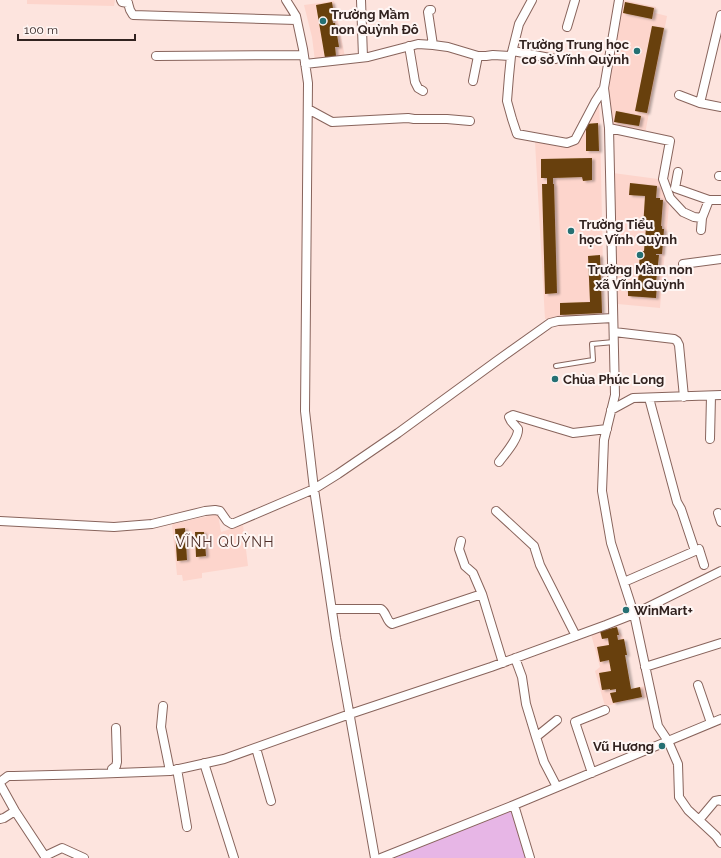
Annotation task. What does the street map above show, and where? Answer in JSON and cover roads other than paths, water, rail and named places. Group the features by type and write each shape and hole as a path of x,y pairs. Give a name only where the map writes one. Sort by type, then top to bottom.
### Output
{"street":[{"path":"361,0 363,58"},
{"path":"532,0 519,24 512,53 509,76 508,101 517,134 567,143 575,140 604,88"},
{"path":"567,27 575,0"},
{"path":"619,0 604,88 609,128 615,395 604,440 602,491 611,543 634,614 658,726 668,741 678,764 679,797 688,810 716,836 721,843"},
{"path":"126,1 130,10 134,14 296,20"},
{"path":"289,2 296,16 308,83 305,411 314,489 332,609 376,858"},
{"path":"431,10 428,12 433,45"},
{"path":"700,103 721,15"},
{"path":"305,64 363,58 418,44 448,47 478,56 512,53 555,59"},
{"path":"409,46 415,82 418,88 423,91"},
{"path":"156,56 303,55"},
{"path":"473,81 478,56"},
{"path":"679,95 700,103 721,107"},
{"path":"308,109 332,122 408,118 470,121"},
{"path":"609,128 670,141 663,179 670,198 683,212 694,217 702,218"},
{"path":"678,172 675,188 709,200 721,200"},
{"path":"701,230 702,218 709,200"},
{"path":"684,264 721,259"},
{"path":"0,521 114,527 152,524 215,510 220,511 226,521 232,524 314,489 338,474 398,433 550,323 558,321 613,318"},
{"path":"614,332 674,338 679,345 684,396"},
{"path":"611,410 633,398 721,395"},
{"path":"710,439 711,396"},
{"path":"649,398 677,502 681,509 695,551"},
{"path":"499,462 518,432 518,428 509,417 513,415 573,433 607,429"},
{"path":"496,511 534,546 540,565 576,636"},
{"path":"718,513 721,522"},
{"path":"461,541 459,549 465,566 473,573 482,594 503,663"},
{"path":"624,582 699,549 704,565"},
{"path":"84,858 62,848 45,857 15,810 0,783 8,776 173,770 224,759 350,714 503,663 576,636 634,614 721,572"},
{"path":"332,609 381,609 384,611 389,622 392,624 482,594"},
{"path":"645,667 721,643"},
{"path":"515,658 522,677 526,704 544,762 557,787"},
{"path":"698,685 711,723"},
{"path":"163,706 161,727 187,827"},
{"path":"592,773 575,722 605,710"},
{"path":"536,737 557,720"},
{"path":"381,858 721,720"},
{"path":"113,773 112,769 116,766 117,762 116,728"},
{"path":"256,748 271,801"},
{"path":"204,763 234,858"},
{"path":"699,820 715,801 721,801"},
{"path":"514,805 530,858"},
{"path":"0,819 4,818 15,810"}],"lane":[{"path":"556,366 593,360 592,344 614,342"}],"place":[{"name":"Trường Mầm non Quỳnh Đô","path":"323,21"},
{"name":"Trường Trung học cơ sở Vĩnh Quỳnh","path":"637,51"},
{"name":"Trường Tiểu học Vĩnh Quỳnh","path":"571,231"},
{"name":"Trường Mầm non xã Vĩnh Quỳnh","path":"640,255"},
{"name":"Chùa Phúc Long","path":"555,379"},
{"name":"WinMart+","path":"626,610"},
{"name":"Vũ Hương","path":"662,746"}],"district":[{"name":"VĨNH QUỲNH","path":"225,542"}]}
